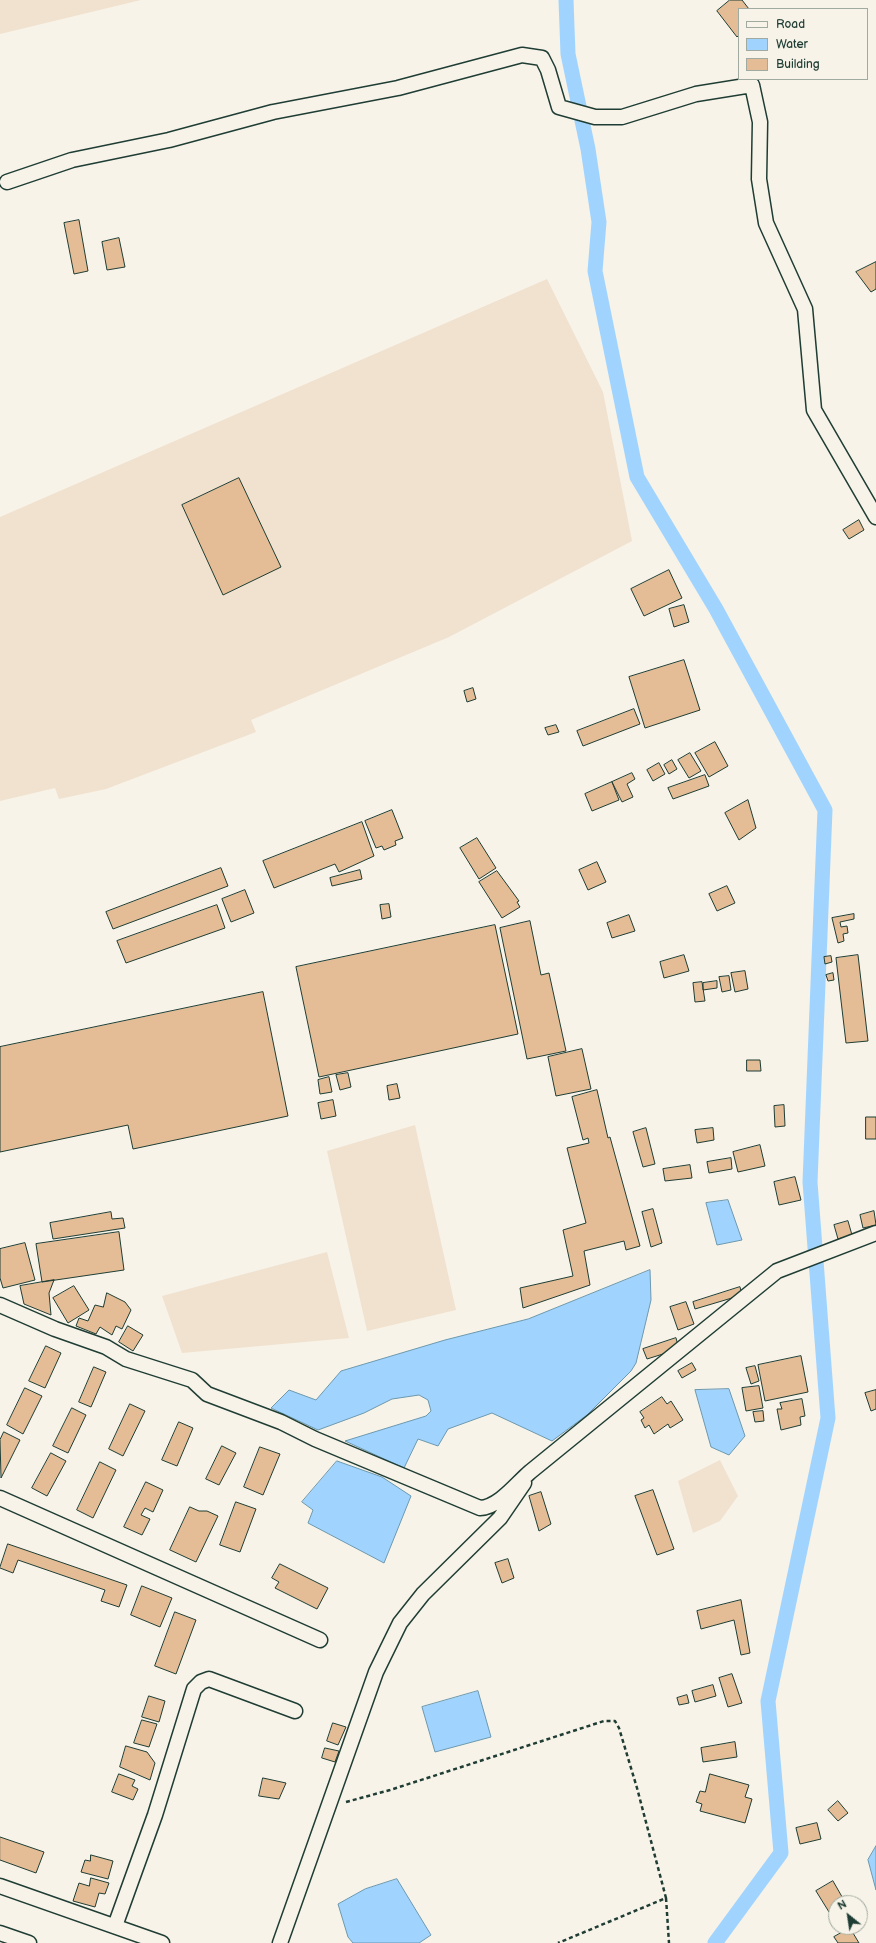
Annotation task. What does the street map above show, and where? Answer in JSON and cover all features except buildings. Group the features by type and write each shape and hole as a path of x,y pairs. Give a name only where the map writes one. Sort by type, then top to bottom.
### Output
{"street":[{"path":"7,182 72,160 169,140 273,112 398,88 522,55 542,58 548,70 559,107 595,117 622,117 696,94 752,85 760,122 758,179 766,223 805,309 814,410 876,517"},
{"path":"0,1305 54,1329 106,1347 126,1359 192,1380 207,1394 281,1422 315,1439 480,1508 486,1508 496,1502 530,1472 777,1271 876,1233"},
{"path":"280,1943 376,1672 400,1623 422,1594 500,1518 516,1497 530,1472"},
{"path":"0,1498 320,1640"},
{"path":"115,1926 155,1814 194,1689 201,1682 209,1679 295,1711"},
{"path":"0,1886 162,1943"},
{"path":"0,1934 29,1943"}],"path":[{"path":"328,1806 390,1790 604,1721 615,1721 619,1728 637,1788 666,1898 669,1943"},
{"path":"558,1943 666,1898"}],"shaded area":[{"path":"0,0 141,0 0,34"},
{"path":"547,279 603,392 632,541 449,637 251,720 256,732 106,789 59,799 55,788 0,801 0,517"},
{"path":"415,1125 456,1310 367,1331 327,1151"},
{"path":"327,1252 349,1338 182,1353 162,1296"},
{"path":"720,1460 738,1496 720,1521 693,1533 678,1481"}],"water":[{"path":"728,1200 742,1240 717,1245 706,1203"},
{"path":"650,1270 651,1300 636,1363 631,1371 587,1415 552,1441 492,1413 448,1429 438,1446 418,1439 404,1468 345,1441 426,1416 431,1411 428,1400 419,1395 392,1399 364,1413 318,1430 271,1408 289,1390 316,1400 341,1371 445,1340 528,1319"},
{"path":"729,1389 745,1436 729,1455 711,1447 695,1390"},
{"path":"337,1461 382,1477 411,1496 384,1563 308,1523 313,1510 302,1502"},
{"path":"478,1691 491,1737 435,1752 422,1707"},
{"path":"876,1846 876,1890 868,1860"},
{"path":"397,1879 431,1935 419,1943 353,1943 348,1937 338,1904 365,1889"}],"waterway":[{"path":"566,0 568,54 588,149 599,222 595,271 637,477 716,609 825,810 810,1182 828,1418 768,1701 781,1853 715,1943"}]}
